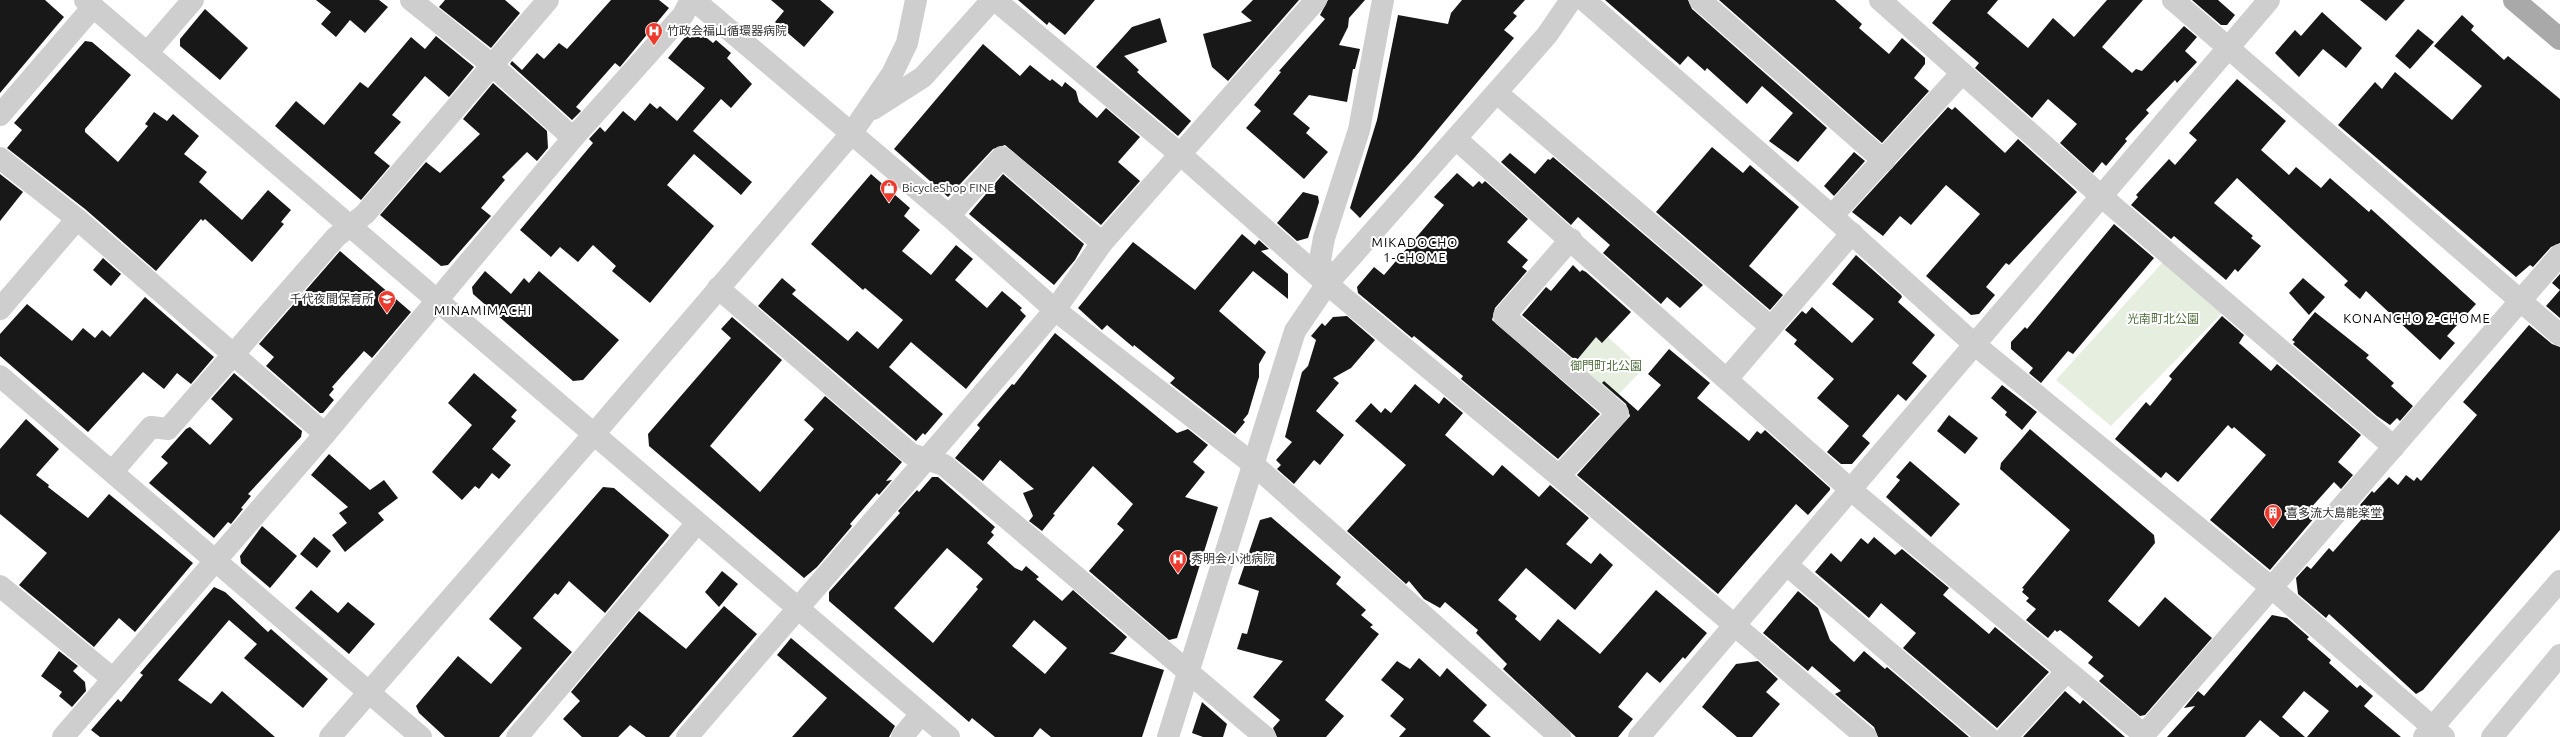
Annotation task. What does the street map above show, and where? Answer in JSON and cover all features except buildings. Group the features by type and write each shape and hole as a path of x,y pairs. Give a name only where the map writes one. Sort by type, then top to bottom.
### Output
{"main road":[{"path":"2514,0 2560,39"}],"street":[{"path":"147,53 193,0"},
{"path":"411,0 492,65 573,138"},
{"path":"113,472 151,428 168,429 336,237 365,214 548,0"},
{"path":"63,737 214,560 325,434 438,301 573,138 683,15 692,0 949,216 1055,310 1254,464 1560,737"},
{"path":"330,737 594,434 851,134 892,74 907,43 916,0"},
{"path":"866,114 923,78 992,0"},
{"path":"995,0 1180,154 1327,284 1559,476 1866,737"},
{"path":"687,737 797,607 1055,310 1102,243 1316,0"},
{"path":"1327,284 1320,260 1324,238 1359,130 1383,0"},
{"path":"1168,737 1295,331 1327,284 1547,35 1571,0"},
{"path":"1584,0 1852,233 1974,344 2272,588 2433,734 2560,581"},
{"path":"1700,0 1884,161"},
{"path":"1880,0 2101,196 2394,447"},
{"path":"2173,0 2560,335"},
{"path":"1639,737 1974,344 2229,49 2269,0"},
{"path":"0,115 89,4 949,737"},
{"path":"1832,216 1884,161 1962,73"},
{"path":"1497,93 1771,327"},
{"path":"1456,139 1571,239 1851,490 2143,736 2560,254"},
{"path":"949,216 1002,157 1102,243"},
{"path":"0,158 77,219 233,356 325,434"},
{"path":"0,309 77,219"},
{"path":"1727,379 1852,233"},
{"path":"1559,476 1618,413 1504,316 1571,239"},
{"path":"718,288 911,454 928,458 944,465 1265,737"},
{"path":"0,376 421,737"},
{"path":"517,737 697,523"},
{"path":"1787,564 1988,737"},
{"path":"0,586 112,678"},
{"path":"2492,737 2560,655"},
{"path":"2006,737 2067,671"},
{"path":"902,737 921,714"}],"green space":[{"name":"光南町北公園","path":"2163,262 2222,313 2111,426 2056,380"},
{"name":"御門町北公園","path":"1598,328 1643,369 1612,401 1562,356"}],"place":[{"name":"竹政会福山循環器病院","path":"654,46"},
{"name":"BicycleShop FINE","path":"889,203"},
{"name":"千代夜間保育所","path":"387,314"},
{"name":"喜多流大島能楽堂","path":"2273,528"},
{"name":"秀明会小池病院","path":"1178,574"}],"district":[{"name":"MIKADOCHO 1-CHOME","path":"1415,250"},
{"name":"MINAMIMACHI","path":"483,310"},
{"name":"KONANCHO 2-CHOME","path":"2417,318"}]}
